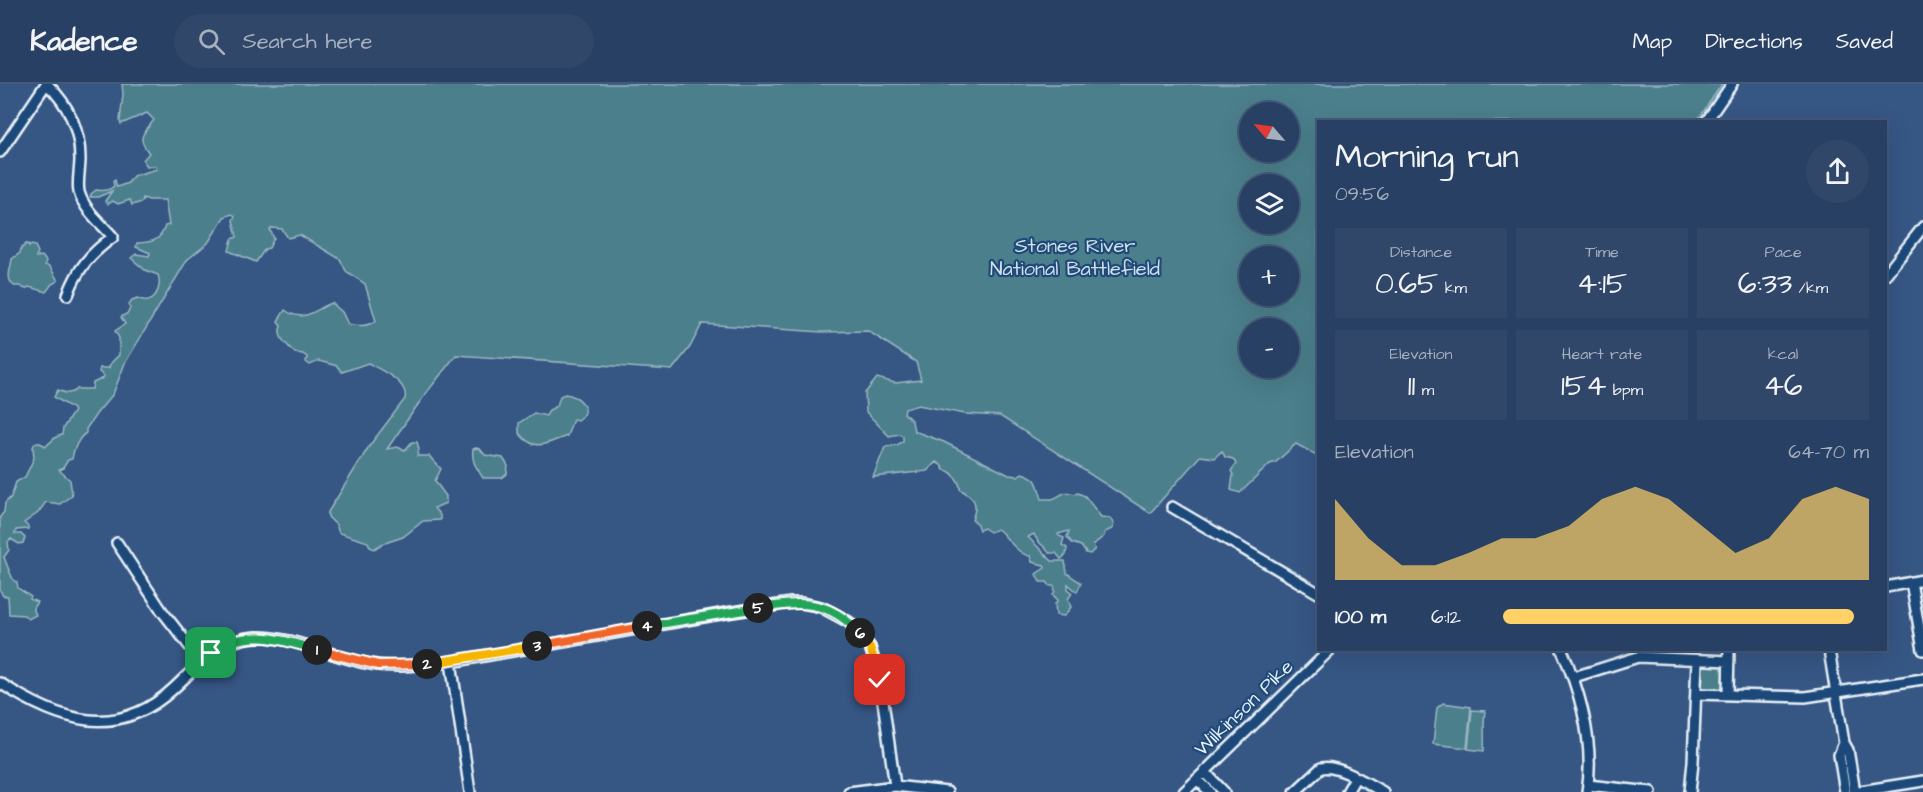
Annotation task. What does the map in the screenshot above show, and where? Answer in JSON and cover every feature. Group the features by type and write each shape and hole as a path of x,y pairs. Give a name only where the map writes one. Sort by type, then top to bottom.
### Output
{"street":[{"path":"0,152 46,84 64,102 77,135 80,148 79,188 82,199 113,237 82,264 68,295"},
{"path":"1707,120 1732,84"},
{"path":"1887,273 1923,228"},
{"path":"1172,507 1317,592"},
{"path":"117,543 163,612 201,661"},
{"path":"1887,587 1923,580"},
{"path":"1911,582 1921,622 1923,650"},
{"path":"0,683 57,714 98,722 124,718 149,707 172,690 201,661 222,645 241,638 272,638 378,665 422,665 451,662 726,613 802,603 821,607 849,622 870,647 880,680 896,786"},
{"name":"Wilkinson Pike","path":"1184,792 1329,651"},
{"path":"1562,651 1574,677 1586,723 1589,757 1587,789 1651,792"},
{"path":"1728,694 1730,651"},
{"path":"1829,651 1844,743 1848,750 1855,792 1923,781"},
{"path":"1574,677 1638,653 1697,660 1729,661"},
{"path":"1690,792 1697,660"},
{"path":"451,662 470,792"},
{"path":"1696,693 1790,697 1837,693 1923,679"},
{"path":"1844,743 1839,755 1845,792"},
{"path":"1295,792 1321,768 1326,767 1332,767 1383,792"},
{"path":"1201,775 1210,792"},
{"path":"1201,775 1224,792"},
{"path":"1347,792 1355,778"},
{"path":"849,792 896,786 947,792"}],"green space":[{"name":"Stones River National Battlefield","path":"122,84 1722,84 1698,120 1317,120 1317,455 1296,444 1276,462 1270,464 1240,493 1231,490 1233,475 1231,471 1236,464 1233,459 1225,457 1222,451 1214,458 1200,456 1150,513 1000,416 965,414 918,405 905,409 904,413 912,421 914,431 944,442 1009,475 1018,476 1022,473 1032,477 1037,482 1042,499 1052,499 1067,492 1078,493 1085,496 1101,517 1110,518 1114,524 1112,529 1105,532 1104,536 1093,545 1095,549 1090,554 1086,553 1081,546 1072,543 1067,537 1069,531 1058,534 1064,538 1062,545 1067,548 1066,555 1061,559 1056,553 1049,553 1034,534 1028,537 1052,561 1065,561 1067,573 1081,583 1077,592 1068,584 1068,589 1072,593 1068,599 1071,607 1064,616 1056,615 1055,604 1058,600 1053,595 1054,586 1050,586 1047,582 1040,582 1036,574 1045,568 1044,565 1032,562 1030,556 1018,550 997,529 990,532 984,528 979,530 976,522 972,520 975,509 974,501 960,489 955,476 944,470 941,465 936,462 927,471 873,477 885,447 897,445 903,441 903,436 899,434 889,436 866,412 865,393 877,378 895,383 921,380 916,362 868,331 822,332 702,324 690,347 672,370 456,355 387,449 397,447 405,450 412,442 417,442 419,449 417,456 429,456 441,469 435,481 446,496 446,503 434,508 440,515 440,520 423,521 403,537 374,549 368,542 339,533 336,525 328,517 328,512 370,445 405,399 403,387 393,377 368,363 342,372 337,366 319,361 310,365 306,362 307,357 295,353 286,344 281,338 281,326 278,321 285,310 298,316 304,316 332,303 342,312 348,324 362,326 376,321 365,284 346,271 340,259 300,235 288,238 282,229 272,228 270,230 274,238 269,248 265,249 256,262 229,251 232,239 237,237 233,220 235,216 232,214 224,217 208,243 187,260 125,363 113,394 86,429 86,433 77,444 72,459 68,460 59,470 70,480 72,495 60,504 46,502 38,513 24,523 28,529 16,530 15,534 21,534 25,538 23,543 19,544 11,539 8,542 9,550 4,557 14,581 17,582 18,588 31,597 30,599 37,602 33,608 36,615 28,619 24,615 9,614 8,596 3,596 0,590 0,517 4,512 5,503 11,497 16,482 25,477 34,458 35,443 46,446 62,435 63,428 74,411 54,397 58,390 68,393 77,389 92,389 93,383 103,378 104,376 99,372 100,368 109,368 119,355 119,338 115,331 125,324 121,317 128,313 129,304 138,298 148,300 156,295 158,290 158,275 145,270 131,258 136,254 149,256 150,253 136,247 137,243 155,240 161,235 165,226 169,225 165,200 143,198 142,202 132,205 130,200 118,204 113,201 108,204 105,201 112,191 98,197 90,197 96,190 112,188 115,180 117,187 128,183 133,176 157,169 155,166 147,166 143,160 149,153 142,136 154,120 147,113 121,124"},
{"path":"26,244 29,247 35,246 38,252 36,257 42,256 46,261 45,265 50,267 58,281 52,284 46,292 29,287 25,289 11,283 9,273 12,259"},
{"path":"565,394 575,397 585,407 583,416 578,420 573,419 567,436 536,445 530,443 519,433 519,423 534,413 546,416 549,410 557,406 560,396"},
{"path":"476,448 485,455 503,458 508,466 507,474 502,478 483,478 474,461 473,449"},
{"path":"1703,665 1721,665 1726,669 1725,687 1722,691 1702,689 1700,677"},
{"path":"1443,703 1471,707 1467,748 1433,744 1437,708"},
{"path":"1472,710 1485,711 1484,751 1468,749"}],"route":[{"path":"211,653 222,645 241,638 258,637 272,638 364,663 392,666 422,665 451,662 706,616 802,603 830,610 849,622 870,647 880,680"}]}
